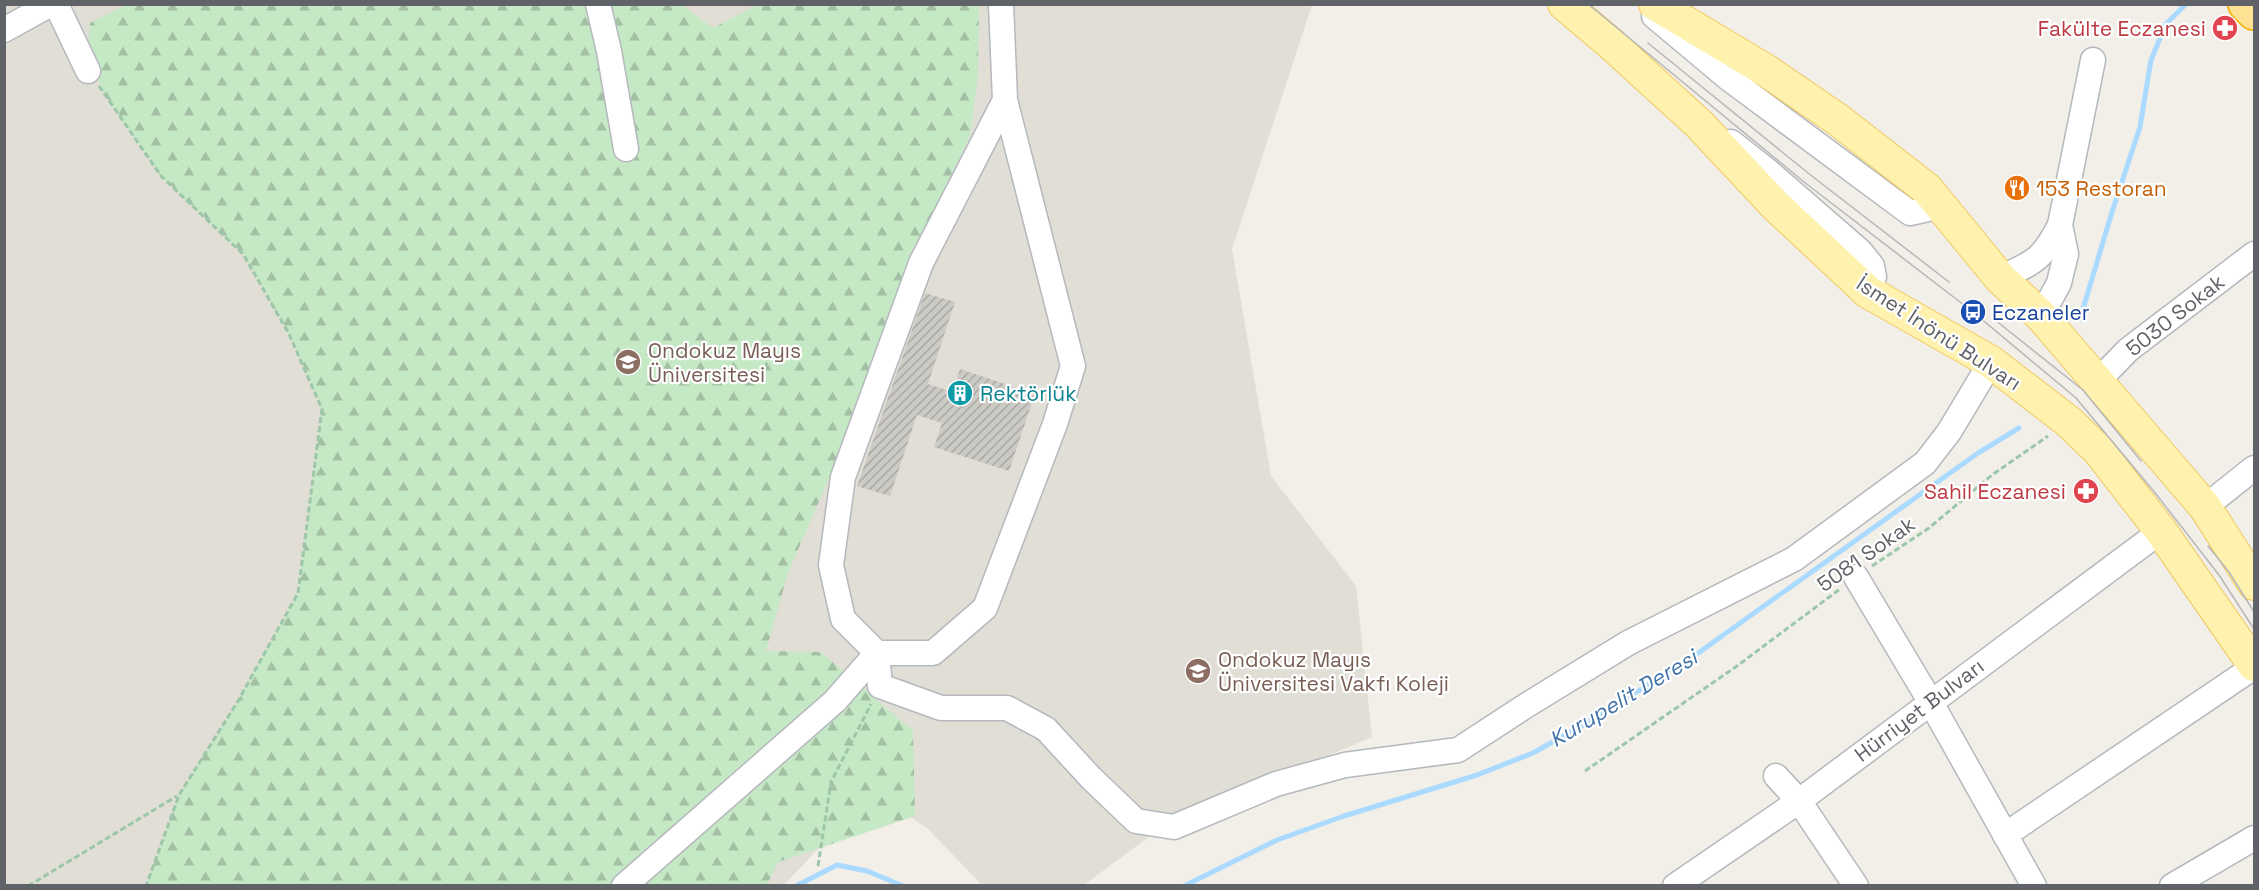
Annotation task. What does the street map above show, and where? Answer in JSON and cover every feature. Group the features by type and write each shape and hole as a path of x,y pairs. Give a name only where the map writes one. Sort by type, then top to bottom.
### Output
{"highway":[{"path":"2243,4 2254,12"}],"main road":[{"name":"İsmet İnönü Bulvarı","path":"1564,4 1699,124 1776,206 1868,292 1991,362 2069,422 2099,451 2162,531 2254,666"},
{"path":"1655,4 1767,71 1837,119 1926,189 2000,278 2041,316 2205,507 2254,584"}],"street":[{"path":"4,30 51,4"},
{"path":"57,4 88,71"},
{"path":"598,4 609,51 626,149"},
{"path":"624,885 835,701 877,653 933,653 985,608 1055,424 1072,366 1005,100 1002,4"},
{"path":"1641,4 1728,78 1910,213 1928,209 1934,198"},
{"path":"2243,4 2254,20"},
{"path":"2000,278 2038,260 2060,225 2093,60"},
{"path":"1005,100 921,263 843,477 831,565 843,619 877,653 880,686 941,708 1007,708 1046,729 1091,778 1136,821 1174,827 1276,784 1345,765 1458,750 1628,643 1794,559 1812,546 1925,463 1949,432 1991,362"},
{"path":"2041,316 2059,283 2066,254 2060,225"},
{"name":"5030 Sokak","path":"2098,381 2128,350 2254,254"},
{"path":"2205,507 2254,468"},
{"name":"Hürriyet Bulvarı","path":"1675,885 1798,801 2162,531"},
{"path":"1856,577 1930,701 2034,885"},
{"path":"2005,835 2254,666"},
{"path":"1776,776 1798,801 1856,885"},
{"path":"2172,885 2202,878 2254,838"}],"path":[{"path":"88,71 161,176 243,254 289,333 322,409 298,593 238,700 179,795 146,885"},
{"name":"5081 Sokak","path":"1585,771 1737,666 1856,577 1929,528 1992,475 2069,422"},
{"path":"818,866 831,782 880,686"},
{"path":"28,885 179,795"}],"shaded area":[{"name":"Ondokuz Mayıs Üniversitesi","path":"5,5 1312,5 1232,249 1271,476 1356,586 1372,737 1162,827 1084,885 982,885 928,829 873,791 784,885 5,886"}],"green space":[{"path":"680,4 713,28 757,5 979,5 978,74 970,136 939,199 829,478 788,573 766,651 821,652 913,731 915,816 778,862 767,885 146,885 179,795 238,701 298,593 322,409 289,333 243,254 161,176 103,92 88,48 90,23 126,5"}],"building":[{"name":"Rektörlük","path":"925,293 955,302 928,384 953,392 960,369 1035,394 1009,471 934,447 942,423 917,415 890,496 857,486"}],"waterway":[{"name":"Kurupelit Deresi","path":"2080,319 2140,127 2151,60 2166,24 2186,4"},
{"name":"Kurupelit Deresi","path":"1184,886 1277,840 1344,816 1477,775 1533,753 1595,718 1694,656 1978,453 2019,428"},
{"name":"Kurupelit Deresi","path":"796,886 837,865 867,871 903,886"}],"tram line":[{"path":"1588,4 1804,182 1973,312 2076,398 2156,494 2219,575 2254,629"},
{"path":"1648,43 1808,173 1949,282"},
{"path":"1995,320 2083,390 2141,461"},
{"path":"2208,546 2229,572 2254,612"}],"place":[{"name":"Fakülte Eczanesi","path":"2225,28"},
{"name":"153 Restoran","path":"2017,188"},
{"name":"Eczaneler","path":"1973,312"},
{"name":"Ondokuz Mayıs Üniversitesi","path":"628,362"},
{"name":"Rektörlük","path":"960,393"},
{"name":"Sahil Eczanesi","path":"2086,491"},
{"name":"Ondokuz Mayıs Üniversitesi Vakfı Koleji","path":"1198,671"}]}
